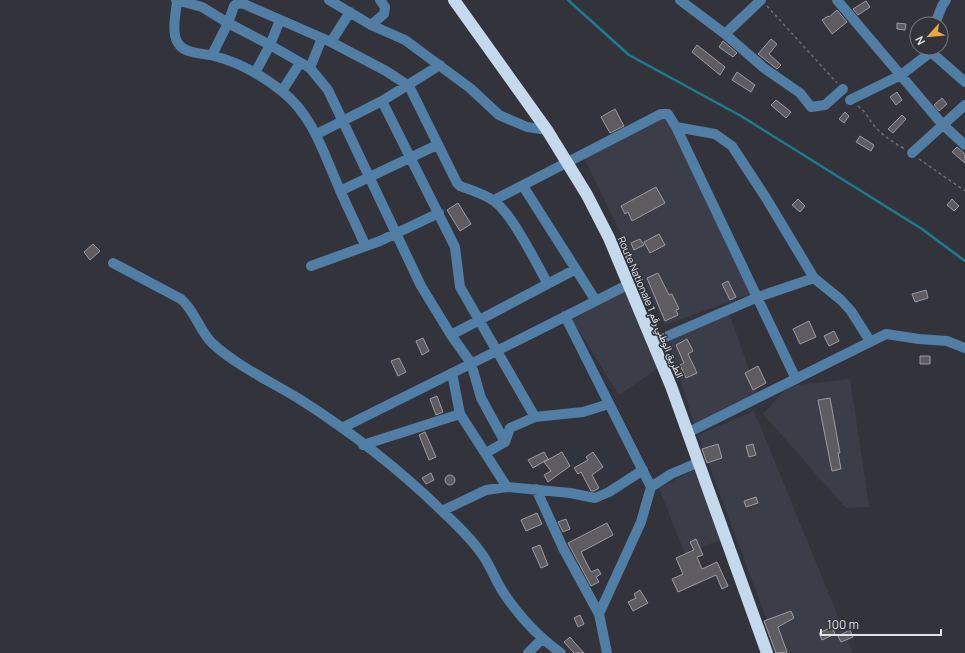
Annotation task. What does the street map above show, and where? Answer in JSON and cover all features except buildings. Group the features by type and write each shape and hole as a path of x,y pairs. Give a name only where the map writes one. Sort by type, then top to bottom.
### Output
{"highway":[{"name":"Route Nationale الطريق الوطني رقم 1","path":"454,0 547,130 568,163 609,238 654,342 767,653"}],"street":[{"path":"329,0 371,24 405,40 470,88 498,115 514,123 547,130"},
{"path":"371,24 384,14 385,7 380,0"},
{"path":"680,0 725,34 764,68 800,93 811,107 825,105 843,89"},
{"path":"725,34 762,0"},
{"path":"837,0 942,124 965,145"},
{"path":"938,16 946,0"},
{"path":"365,245 340,191 317,134 303,111 282,91 255,73 232,61 212,55 199,54 184,49 178,44 175,38 176,1 202,7 310,68 328,90 368,178 421,286 451,335 471,363 481,398 505,442"},
{"path":"212,55 228,23 234,6 238,3 244,4 327,40 386,71 408,86 437,145 460,186 494,200 516,228 548,284"},
{"path":"310,68 327,40 350,12"},
{"path":"255,73 270,45 280,20"},
{"path":"850,100 901,75 924,56"},
{"path":"937,56 965,82"},
{"path":"282,91 300,63"},
{"path":"317,134 382,101 440,65"},
{"path":"382,101 456,247 460,287 496,352 535,417"},
{"path":"912,153 942,124 965,105"},
{"path":"494,200 661,114 668,114 676,127 796,379"},
{"path":"676,127 715,134 732,146 766,198 814,278 841,300 870,341"},
{"path":"340,191 411,156 437,145"},
{"path":"523,186 596,301"},
{"path":"311,266 396,234 439,212"},
{"path":"113,262 181,299 189,306 202,330 212,343 253,372 280,387 342,428 407,478 442,511 483,556 503,591 521,617 542,639 560,653"},
{"path":"451,335 576,269"},
{"path":"654,342 758,297 814,278"},
{"path":"342,428 629,284"},
{"path":"565,316 643,470 650,487 641,522 599,614"},
{"path":"687,433 886,334 919,339 947,341 965,348"},
{"path":"452,373 460,414 506,486"},
{"path":"486,453 505,442 510,428 535,417 583,412 609,404"},
{"path":"363,445 460,414"},
{"path":"650,487 671,474 698,463"},
{"path":"442,511 486,490 506,486 570,493 595,498 614,489 643,470"},
{"path":"536,489 563,548 599,614 607,653"},
{"path":"528,653 542,639"}],"shaded area":[{"path":"667,116 756,292 665,325 583,156"},
{"path":"626,290 658,368 619,395 572,320"},
{"path":"726,305 757,392 738,405 694,424 665,331"},
{"path":"850,379 869,507 846,508 763,414 789,386"},
{"path":"754,411 853,653 779,653 698,435"},
{"path":"694,470 722,539 685,554 659,488"}],"waterway":[{"path":"568,0 629,55 741,116 922,229 965,261"}]}
